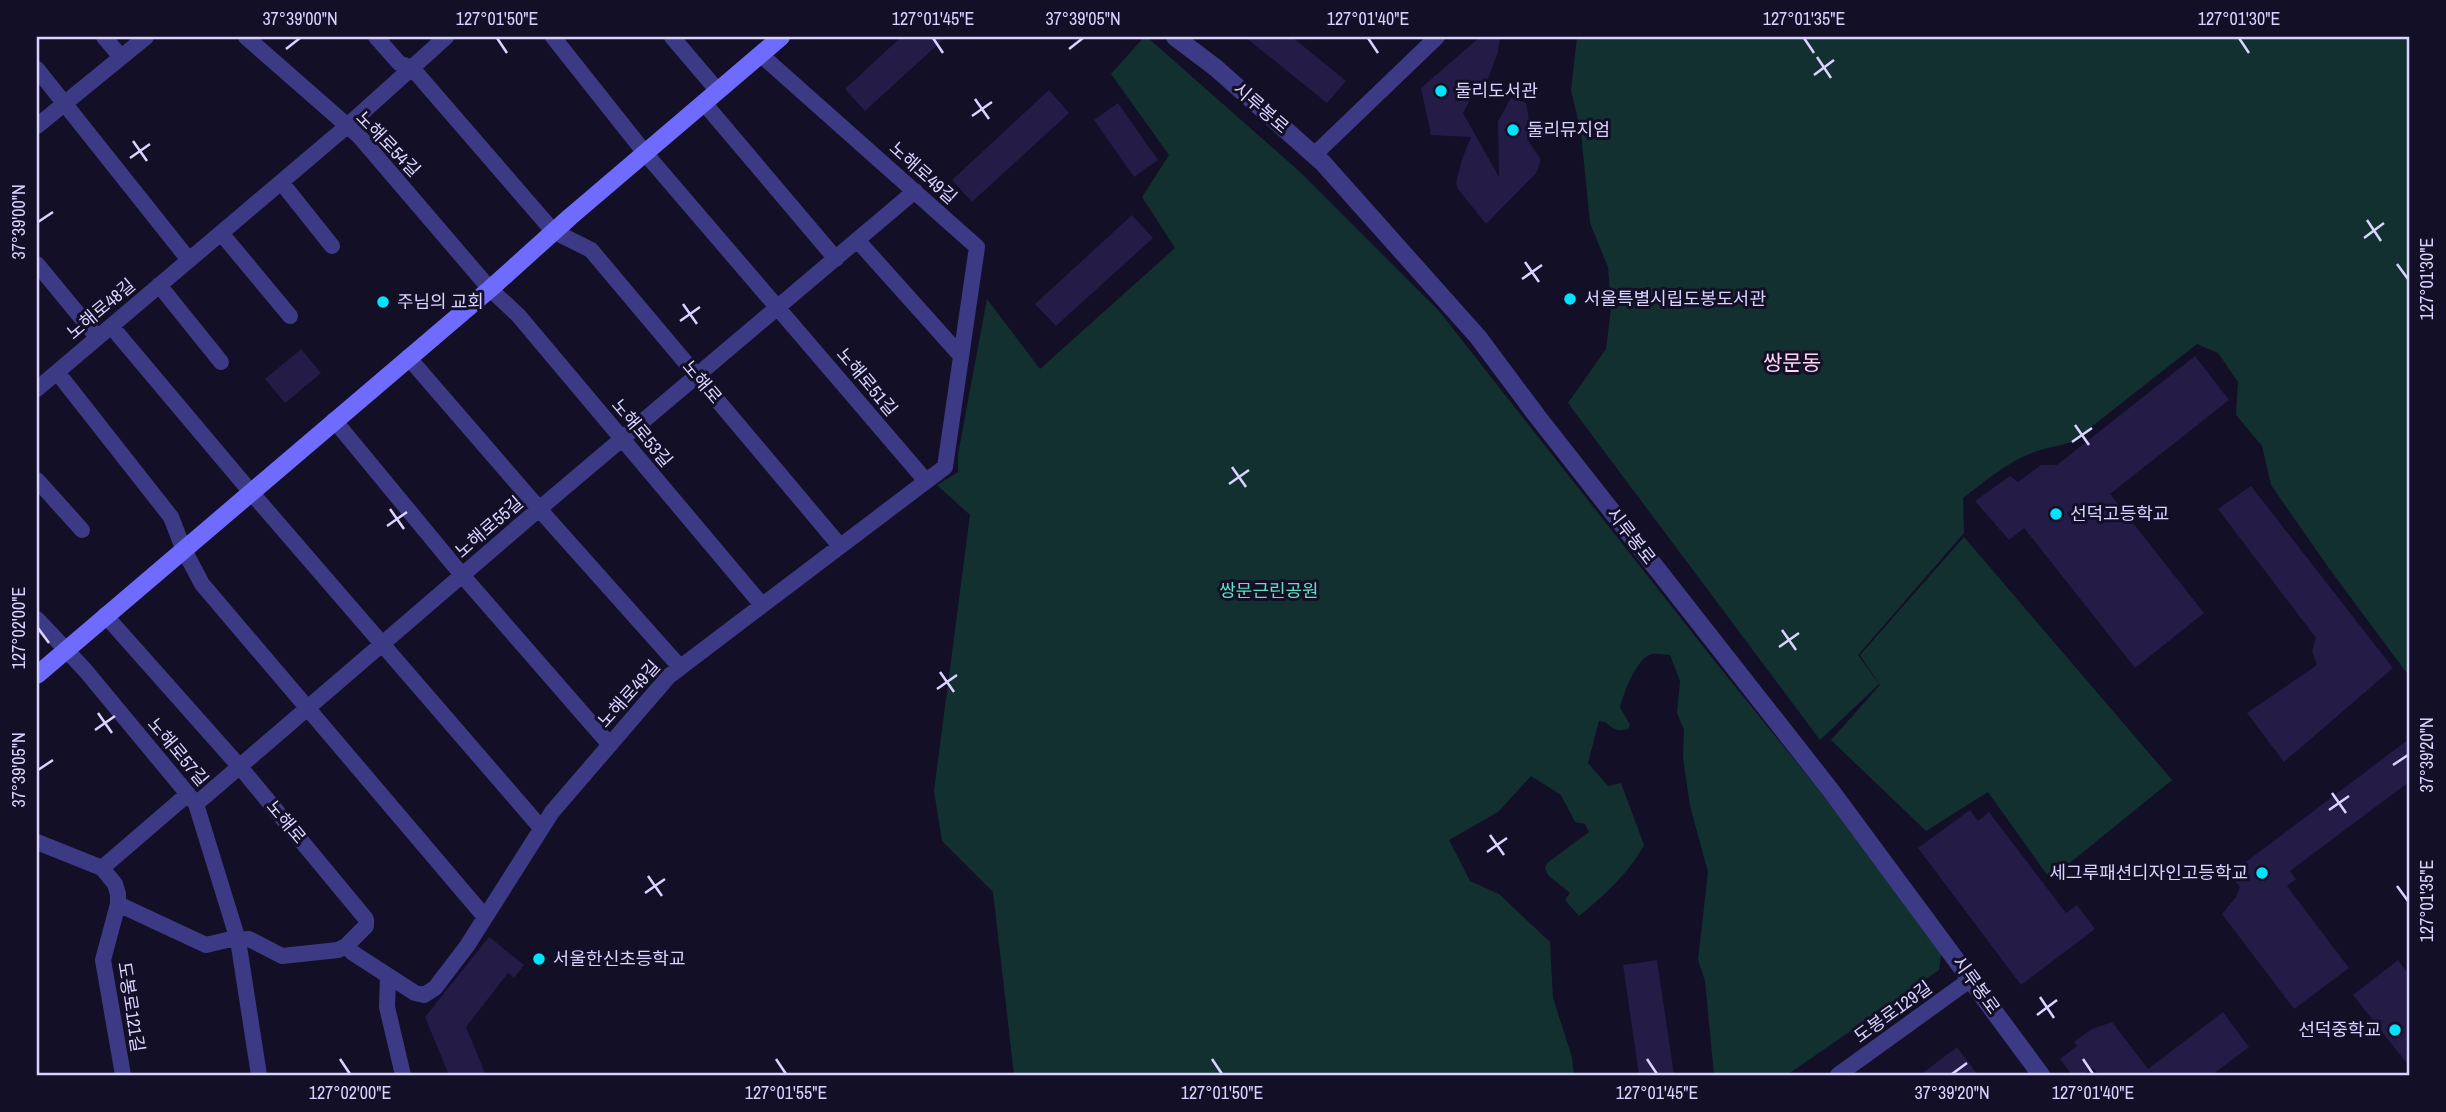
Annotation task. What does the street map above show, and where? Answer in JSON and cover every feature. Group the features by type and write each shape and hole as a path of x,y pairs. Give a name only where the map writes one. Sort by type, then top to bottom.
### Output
{"main road":[{"path":"37,675 781,37"}],"street":[{"path":"104,37 121,57"},
{"path":"37,127 146,37"},
{"name":"노해로54길","path":"246,37 359,136 490,289"},
{"path":"376,37 399,63 412,68"},
{"name":"노해로48길","path":"37,388 281,183 445,37"},
{"path":"553,37 645,153"},
{"path":"672,37 718,91"},
{"name":"시루봉로","path":"1175,37 1216,68 1314,155 1478,337 1832,792 2041,1075"},
{"path":"1314,155 1437,37"},
{"name":"노해로49길","path":"346,946 415,993 424,995 435,988 485,917 552,811 669,676 946,467 977,247 761,55"},
{"name":"노해로","path":"412,68 553,232 591,250 840,546"},
{"path":"37,69 189,260"},
{"path":"704,103 836,259"},
{"name":"노해로51길","path":"645,153 926,481"},
{"path":"281,183 332,246"},
{"path":"623,440 915,191"},
{"path":"222,233 290,316"},
{"path":"858,241 961,356"},
{"path":"37,264 97,337"},
{"name":"노해로48길","path":"159,285 221,362"},
{"name":"노해로53길","path":"490,289 518,315 762,605"},
{"path":"111,326 541,828"},
{"path":"408,356 539,509 680,667"},
{"path":"57,372 171,517 183,548 202,584 485,917"},
{"path":"334,420 462,575 610,745"},
{"name":"노해로55길","path":"102,868 192,799 240,767 623,440"},
{"path":"37,480 82,530"},
{"name":"노해로","path":"105,615 240,767 366,919 366,926 346,946"},
{"path":"37,619 65,650"},
{"name":"노해로57길","path":"65,650 192,799 238,940 259,1075"},
{"path":"38,845 102,868 115,884 118,904 206,945 249,939 282,956 338,950 346,946"},
{"name":"도봉로121길","path":"118,904 103,960 122,1075"},
{"path":"388,976 387,1007 403,1075"},
{"name":"도봉로129길","path":"1838,1075 1972,979"}],"green space":[{"name":"쌍문근린공원","path":"1144,37 1299,171 1439,311 1717,664 1902,893 1942,947 1939,970 1787,1075 1714,1075 1705,981 1698,960 1708,872 1690,806 1683,758 1684,730 1677,713 1680,681 1670,655 1654,654 1641,662 1624,693 1620,707 1630,725 1628,729 1615,729 1599,721 1588,763 1608,786 1621,783 1644,845 1623,875 1597,901 1579,916 1565,900 1570,893 1548,875 1545,868 1547,863 1589,832 1585,824 1575,822 1561,795 1531,776 1498,812 1449,840 1470,881 1499,894 1550,942 1553,998 1572,1057 1574,1075 1014,1075 993,892 942,841 934,791 970,515 937,485 958,472 958,454 987,299 1040,369 1175,248 1142,197 1169,155 1111,74"},
{"path":"1577,37 2409,37 2409,676 2271,485 2262,446 2236,415 2238,382 2218,353 2197,344 2072,442 2024,456 1997,472 1963,498 1964,533 1858,655 1879,684 1820,740 1568,403 1606,349 1611,308 1608,267 1590,223 1581,133 1571,90"},
{"path":"1964,537 2172,780 2050,879 1988,792 1926,831 1831,740 1880,685 1860,655"}],"building":[{"path":"901,37 946,37 865,111 845,89"},
{"path":"1245,37 1292,37 1346,81 1327,103"},
{"name":"둘리뮤지엄","path":"1480,37 1500,37 1498,52 1489,76 1463,113 1499,177 1498,121 1511,98 1526,103 1529,119 1527,139 1540,158 1536,173 1486,224 1456,183 1471,137 1431,135 1421,88"},
{"path":"1049,90 1069,113 972,202 952,180"},
{"path":"1118,103 1158,160 1134,177 1094,120"},
{"path":"1132,215 1153,238 1056,326 1035,304"},
{"path":"301,349 321,373 285,403 265,379"},
{"name":"선덕고등학교","path":"2195,356 2229,400 2110,494 2204,613 2135,668 2024,528 2009,540 1975,501 2010,476 2018,482 2041,465 2057,465"},
{"path":"2251,486 2393,668 2284,762 2247,713 2317,665 2312,651 2316,638 2218,509"},
{"name":"세그루패션디자인고등학교","path":"2409,739 2409,782 2290,871 2296,879 2287,886 2349,968 2294,1009 2222,914 2236,897 2240,887 2230,874"},
{"path":"1970,810 1978,821 1989,812 2066,913 2077,905 2095,929 2021,985 1918,848"},
{"path":"489,937 524,965 514,978 508,973 466,1027 486,1075 449,1075 425,1017"},
{"path":"1657,960 1674,1075 1639,1075 1623,965"},
{"name":"선덕중학교","path":"2398,960 2409,975 2409,1066 2353,995"},
{"path":"2223,1012 2249,1047 2212,1075 2099,1075 2093,1068 2083,1075 2072,1075 2060,1059 2077,1046 2074,1042 2092,1029 2112,1022 2148,1069"},
{"path":"1957,1047 1978,1075 1920,1075"}],"place":[{"name":"둘리도서관","path":"1441,91"},
{"name":"둘리뮤지엄","path":"1513,130"},
{"name":"서울특별시립도봉도서관","path":"1570,299"},
{"name":"주님의 교회","path":"383,302"},
{"name":"선덕고등학교","path":"2056,514"},
{"name":"세그루패션디자인고등학교","path":"2262,873"},
{"name":"서울한신초등학교","path":"539,959"},
{"name":"선덕중학교","path":"2395,1030"}],"district":[{"name":"쌍문동","path":"1792,363"}]}
